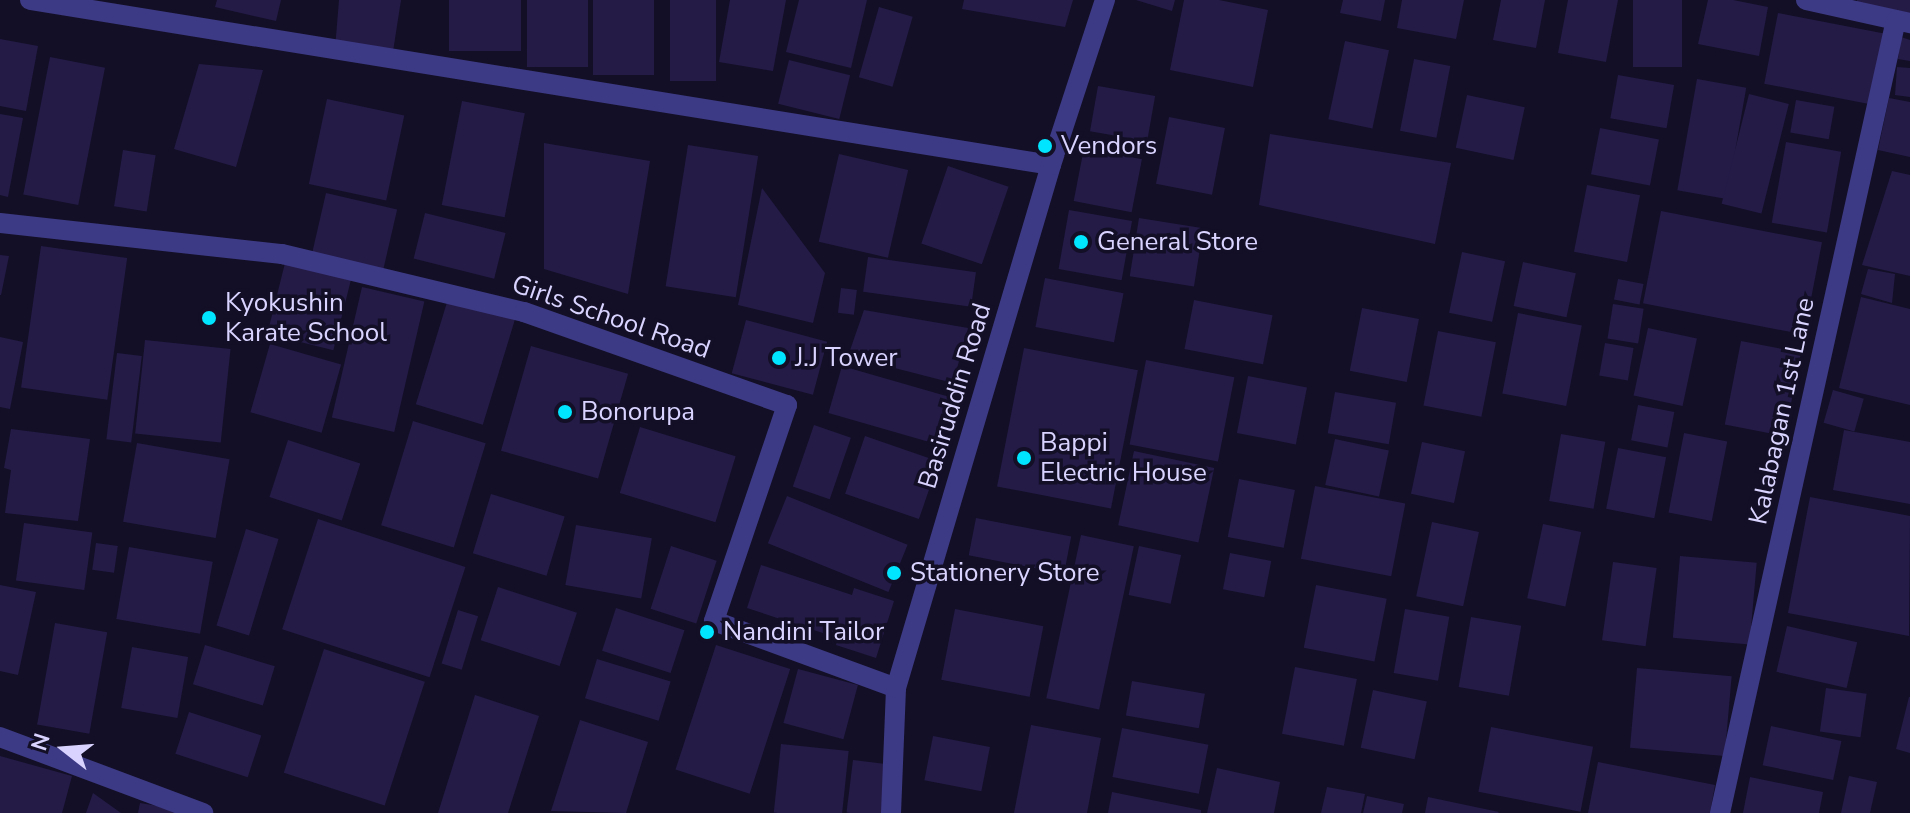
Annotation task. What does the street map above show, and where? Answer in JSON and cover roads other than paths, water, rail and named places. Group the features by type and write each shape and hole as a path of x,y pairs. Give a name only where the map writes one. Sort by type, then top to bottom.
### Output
{"street":[{"path":"30,0 1051,165"},
{"name":"Basiruddin Road","path":"891,813 896,688 1051,165 1105,0"},
{"path":"1806,0 1903,22"},
{"name":"Kalabagan 1st Lane","path":"1720,813 1903,22"},
{"name":"Girls School Road","path":"0,223 282,254 524,312 787,405 714,621 896,688"},
{"path":"0,737 203,813"}],"place":[{"name":"Vendors","path":"1045,146"},
{"name":"General Store","path":"1081,242"},
{"name":"Kyokushin Karate School","path":"209,318"},
{"name":"J.J Tower","path":"779,358"},
{"name":"Bonorupa","path":"565,412"},
{"name":"Bappi Electric House","path":"1024,458"},
{"name":"Stationery Store","path":"894,573"},
{"name":"Nandini Tailor","path":"707,632"}]}
